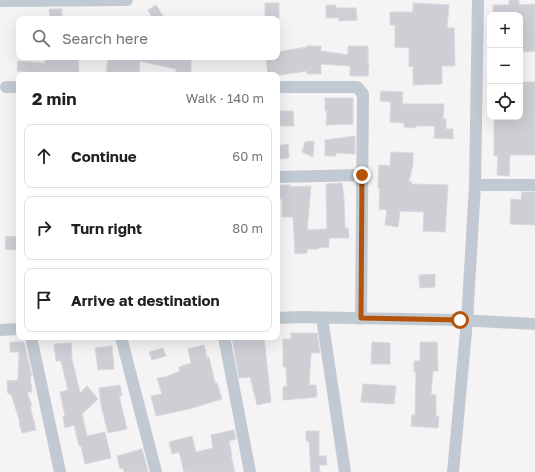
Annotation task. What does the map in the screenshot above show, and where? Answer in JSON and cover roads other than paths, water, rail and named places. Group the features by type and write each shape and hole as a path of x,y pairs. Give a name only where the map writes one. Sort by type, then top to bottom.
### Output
{"street":[{"path":"0,1 127,0"},
{"path":"453,472 467,321 475,185 478,0"},
{"path":"6,87 16,87"},
{"path":"280,87 357,87 363,94 361,318"},
{"path":"280,177 362,175"},
{"path":"475,185 535,185"},
{"path":"280,318 361,318 535,324"},
{"path":"322,318 345,472"},
{"path":"0,330 16,329"},
{"path":"32,340 60,472"},
{"path":"122,340 156,472"},
{"path":"225,340 250,472"}]}
